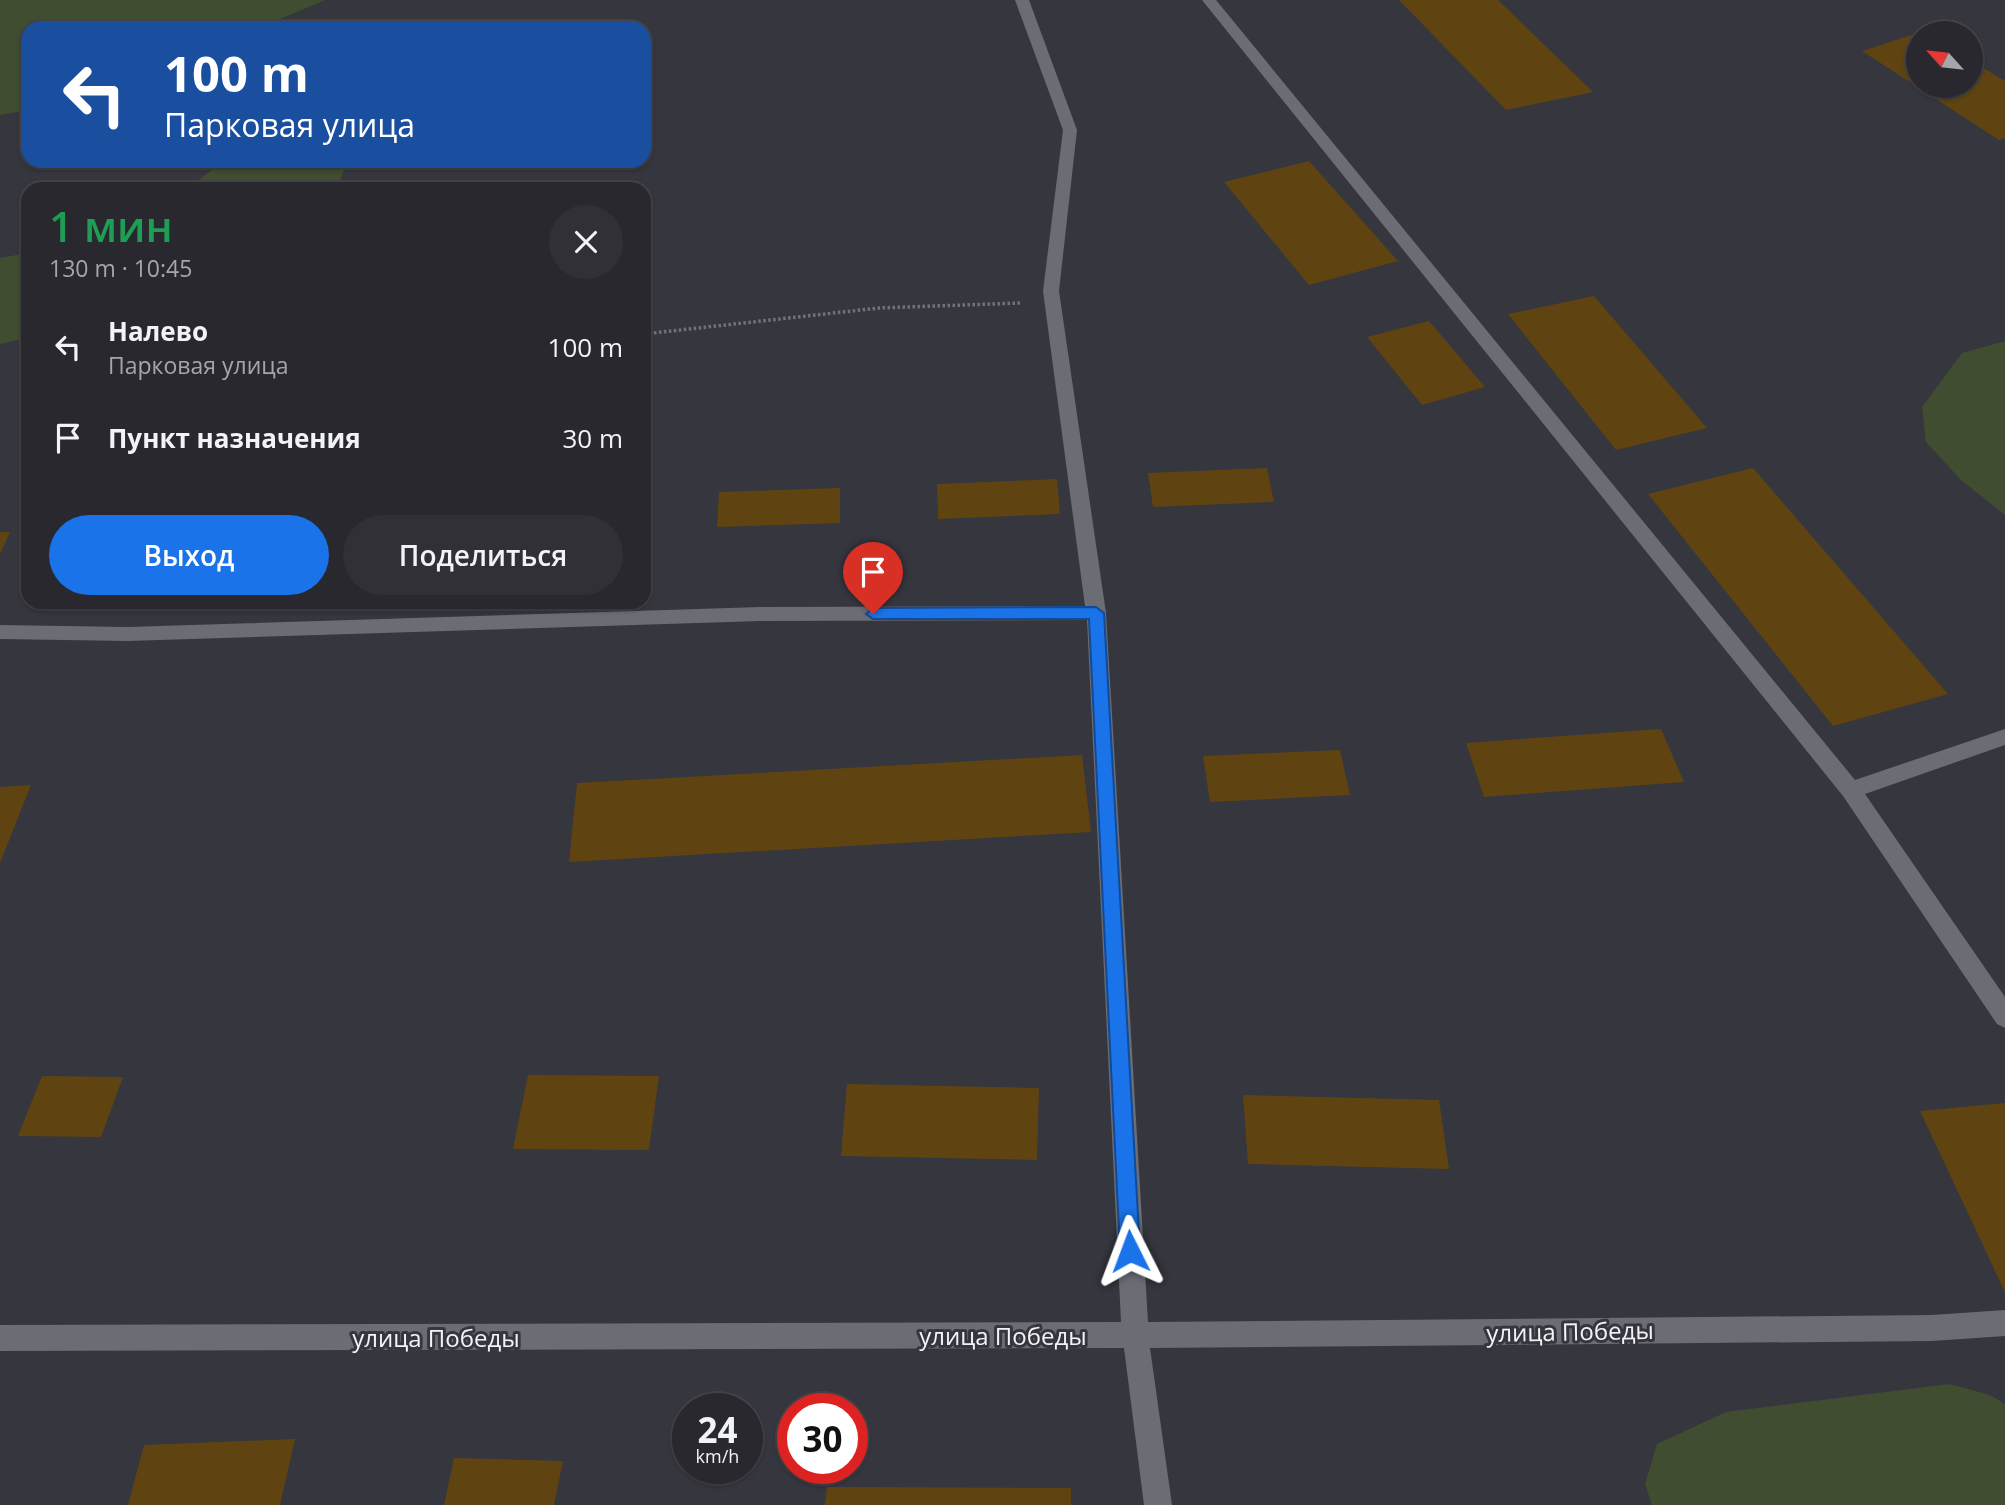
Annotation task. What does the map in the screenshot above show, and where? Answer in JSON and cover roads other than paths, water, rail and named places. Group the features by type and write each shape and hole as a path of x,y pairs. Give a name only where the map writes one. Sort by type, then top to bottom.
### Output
{"street":[{"path":"1022,0 1070,130 1052,301 1096,613 1135,1334 1158,1505"},
{"path":"1209,0 1851,790 2005,1017"},
{"path":"0,632 127,634 761,614 1096,613"},
{"path":"1851,790 2005,737"},
{"name":"улица Победы","path":"0,1338 1135,1334 1932,1328 2005,1323"}]}
